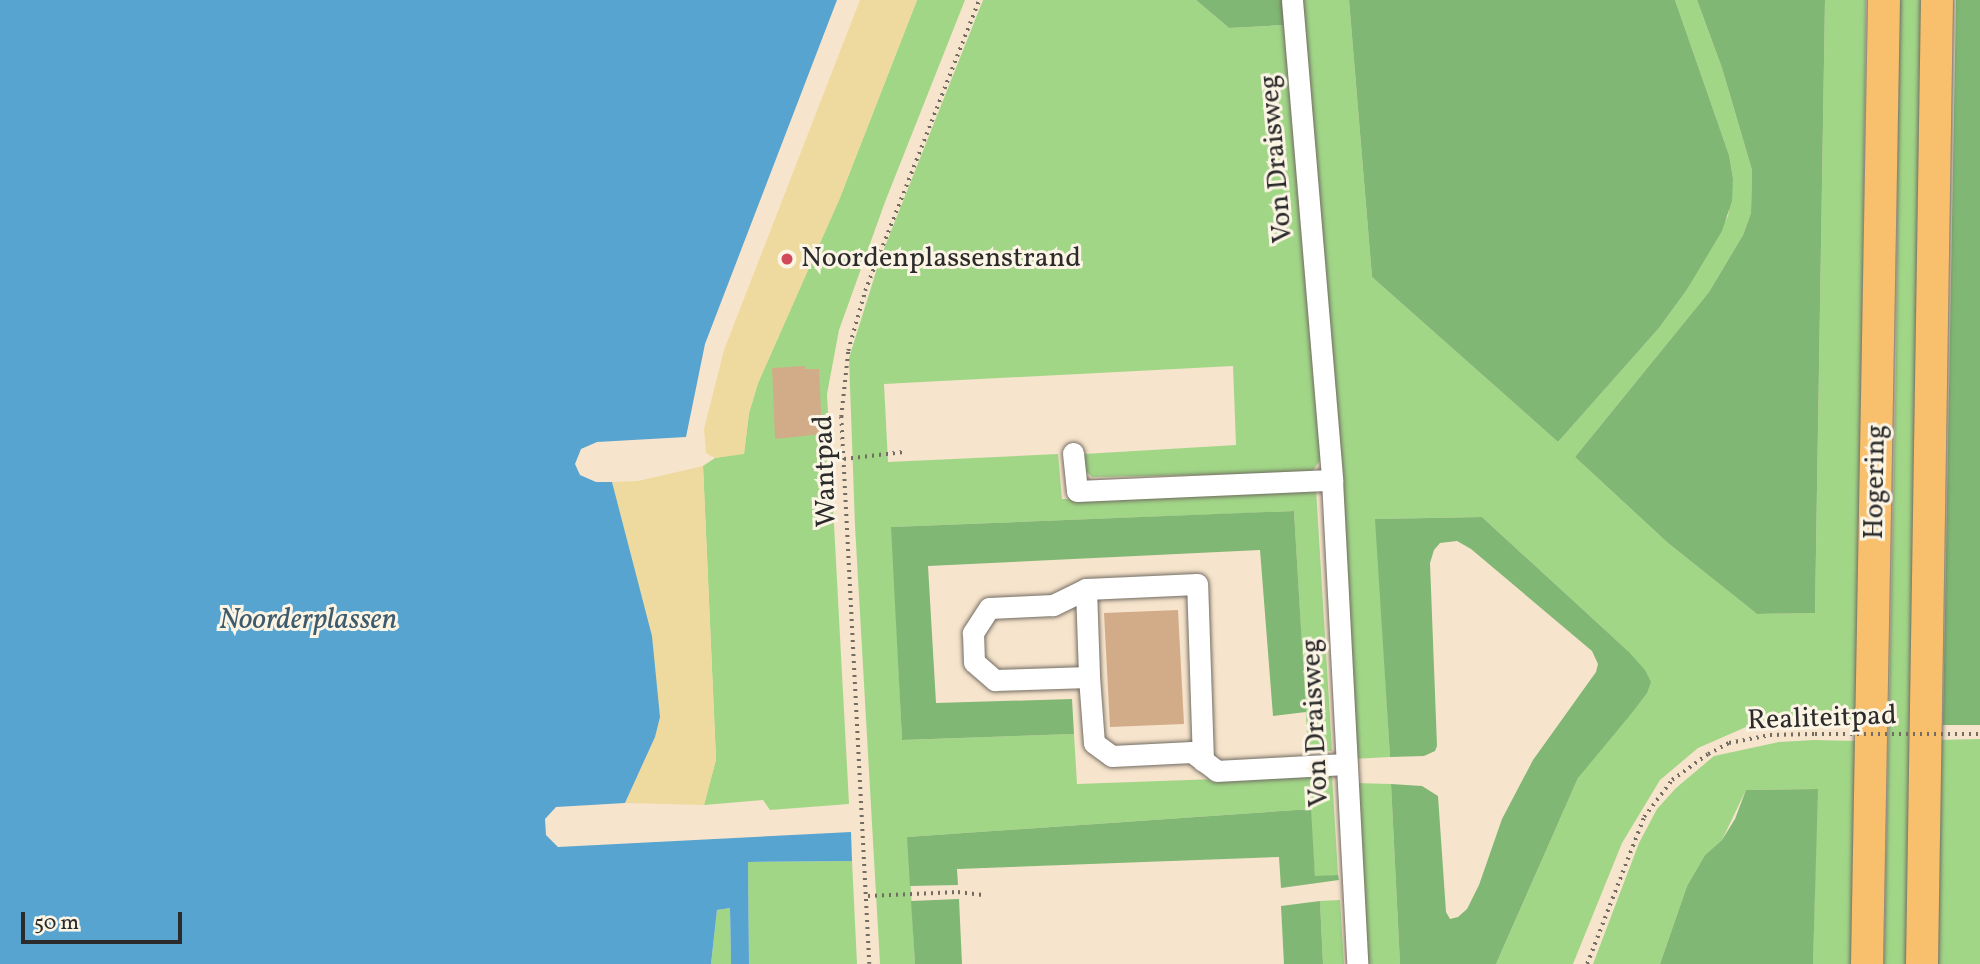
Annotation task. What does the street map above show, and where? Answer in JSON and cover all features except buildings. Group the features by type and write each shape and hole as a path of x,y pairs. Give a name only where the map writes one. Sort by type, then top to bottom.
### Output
{"highway":[{"name":"Hogering","path":"1867,964 1884,0"},
{"name":"Hogering","path":"1922,964 1937,0"}],"street":[{"name":"Von Draisweg","path":"1292,0 1332,480 1357,964"},
{"path":"1073,453 1077,491 1332,480"},
{"path":"1089,677 995,680 974,662 973,633 989,608 1053,605 1086,589 1197,584 1203,761"},
{"path":"1086,589 1094,743 1112,756 1192,752 1217,771 1345,764"}],"path":[{"name":"Wantpad","path":"869,964 841,417 848,351 865,291 979,0"},
{"path":"844,458 904,452"},
{"name":"Realiteitpad","path":"1587,964 1644,817 1672,780 1708,754 1729,743 1770,735 1980,734"},
{"path":"867,896 958,892 983,895"}],"green space":[{"path":"917,0 965,0 885,202 839,330 827,394 849,804 770,810 763,800 704,805 716,759 703,466 715,458 744,453 749,413 758,383 839,200"},
{"path":"983,0 1196,0 1229,28 1285,25 1324,455 1311,473 1092,477 1085,470 1084,454 1236,445 1233,366 884,384 888,462 1058,454 1062,499 1316,489 1332,751 1308,751 1294,511 892,527 902,740 1074,734 1077,784 1332,775 1338,875 1315,877 1310,809 908,837 915,964 880,964 855,526 849,358 880,259"},
{"path":"1196,0 1283,0 1285,25 1229,28"},
{"path":"1299,0 1349,0 1372,277 1558,442 1659,328 1686,291 1728,216 1733,178 1729,155 1675,0 1697,0 1722,68 1752,170 1751,213 1743,235 1709,292 1575,457 1668,543 1757,614 1815,613 1825,0 1866,0 1858,721 1746,727 1698,748 1660,780 1622,843 1573,964 1496,964 1578,778 1589,763 1628,651 1482,517 1376,519 1390,757 1352,759"},
{"path":"1349,0 1675,0 1729,155 1733,178 1732,201 1722,231 1686,291 1659,328 1558,442 1372,277"},
{"path":"1697,0 1825,0 1815,613 1757,614 1668,543 1575,457 1709,292 1743,235 1751,213 1752,170 1722,68"},
{"path":"1899,0 1925,0 1910,964 1884,964 1896,362"},
{"path":"1956,0 1980,0 1980,725 1943,725"},
{"path":"1294,511 1306,712 1273,716 1260,550 928,566 936,703 1072,699 1074,734 902,740 891,527"},
{"path":"1482,517 1628,651 1645,670 1651,682 1647,693 1578,778 1496,964 1400,964 1391,784 1422,786 1438,796 1446,912 1450,919 1458,917 1467,909 1479,885 1502,819 1533,760 1596,672 1598,664 1592,651 1471,549 1457,541 1440,543 1434,550 1430,563 1437,746 1435,751 1424,756 1390,757 1375,519"},
{"path":"1980,739 1980,964 1933,964 1937,740"},
{"path":"1858,741 1854,964 1813,964 1817,789 1746,790 1722,840 1705,855 1687,886 1660,964 1593,964 1639,843 1657,809 1676,788 1714,756 1779,742"},
{"path":"1353,783 1391,784 1400,964 1364,964"},
{"path":"1818,789 1813,964 1660,964 1687,886 1705,855 1722,840 1735,819 1746,790"},
{"path":"1311,809 1315,876 1338,875 1339,880 1281,888 1279,857 957,869 958,885 910,886 907,837"},
{"path":"852,861 857,964 749,964 748,862"},
{"path":"959,899 962,964 915,964 911,901"},
{"path":"1340,900 1344,964 1323,964 1320,901"},
{"path":"1320,901 1323,964 1284,964 1281,906"},
{"path":"730,908 731,964 711,964 717,910"}],"sand":[{"name":"Noordenplassenstrand","path":"860,0 917,0 839,200 758,383 749,413 744,454 715,458 706,453 704,429 724,350"},
{"path":"703,466 716,760 704,805 625,803 655,737 612,482 638,481"}],"water":[{"name":"Noorderplassen","path":"0,0 837,0 705,344 686,437 597,442 581,449 575,464 580,475 596,482 612,482 652,636 660,717 655,737 625,803 556,807 545,819 546,835 558,847 851,832 852,861 748,862 749,964 731,964 730,908 717,910 711,964 0,964"}],"place":[{"name":"Noordenplassenstrand","path":"787,259"}]}
